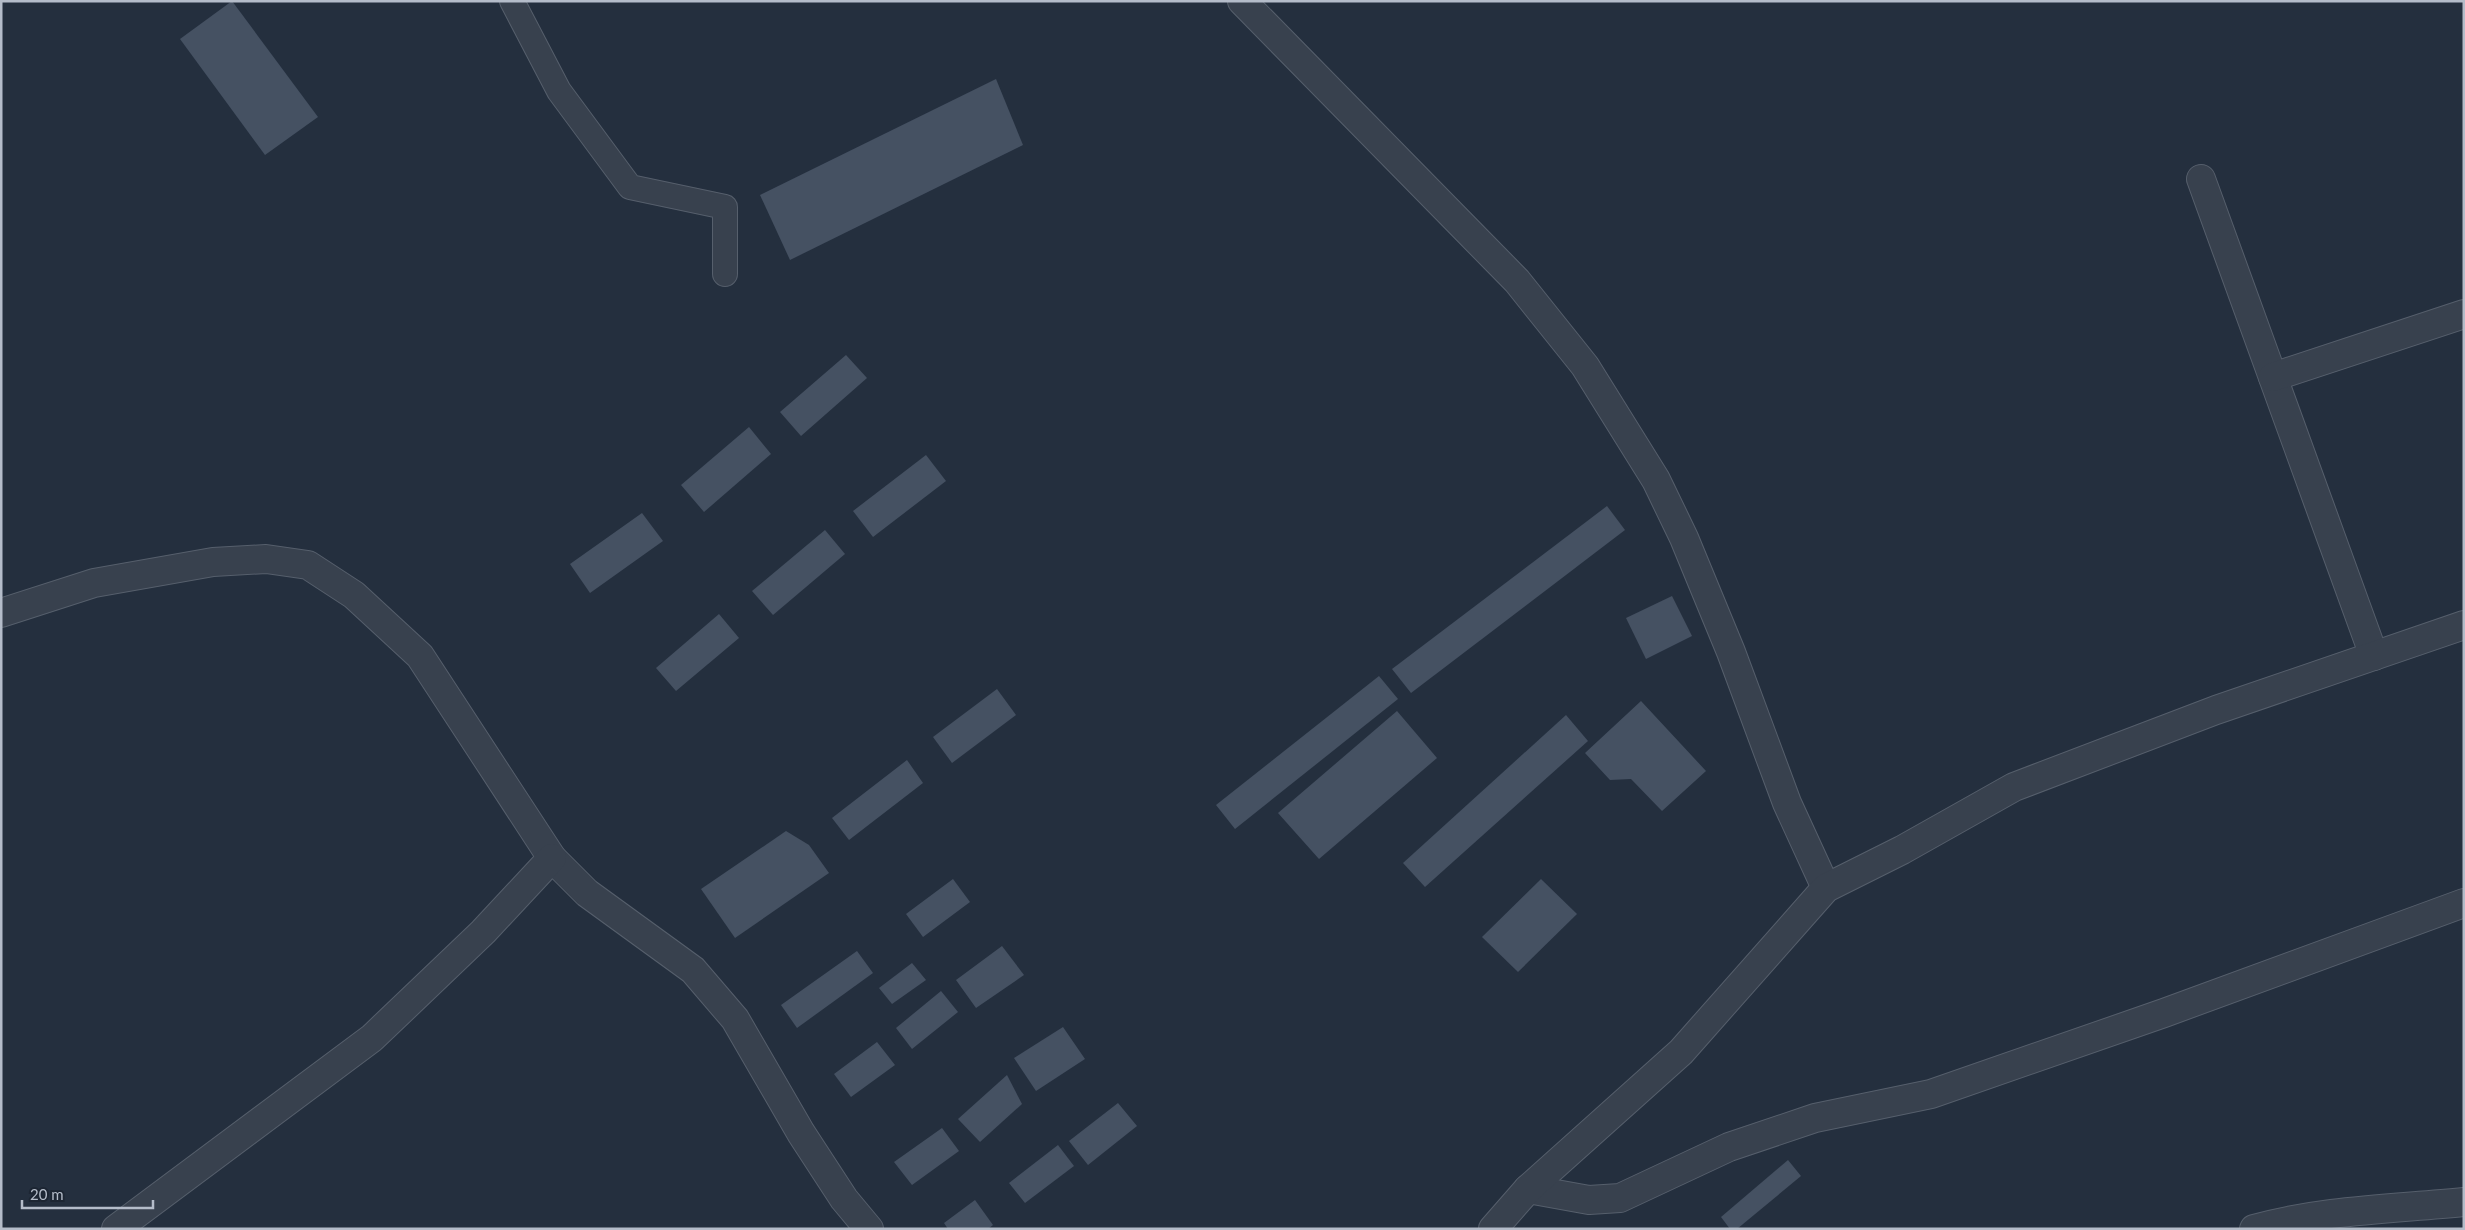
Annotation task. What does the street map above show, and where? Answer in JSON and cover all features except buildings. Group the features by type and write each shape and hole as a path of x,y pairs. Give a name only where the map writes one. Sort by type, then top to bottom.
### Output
{"street":[{"path":"1242,1 1517,281 1585,366 1656,480 1684,538 1731,652 1787,803 1826,888"},
{"path":"2201,179 2374,656"},
{"path":"2273,376 2464,314"},
{"path":"1,613 94,583 213,562 266,559 308,565 354,595 420,656 552,858 587,893 693,970 729,1012 801,1134 844,1199 869,1229"},
{"path":"1493,1229 1528,1189 1681,1052 1826,888 1902,850 2014,787 2216,710 2464,625"},
{"path":"116,1229 372,1038 483,932 552,858"},
{"path":"1528,1189 1589,1200 1620,1198 1729,1147 1815,1118 1931,1094 2164,1013 2464,903"},
{"path":"2254,1229 2279,1222 2337,1214 2464,1202"}],"lane":[{"path":"512,1 559,91 630,187 725,207 725,274"}]}
